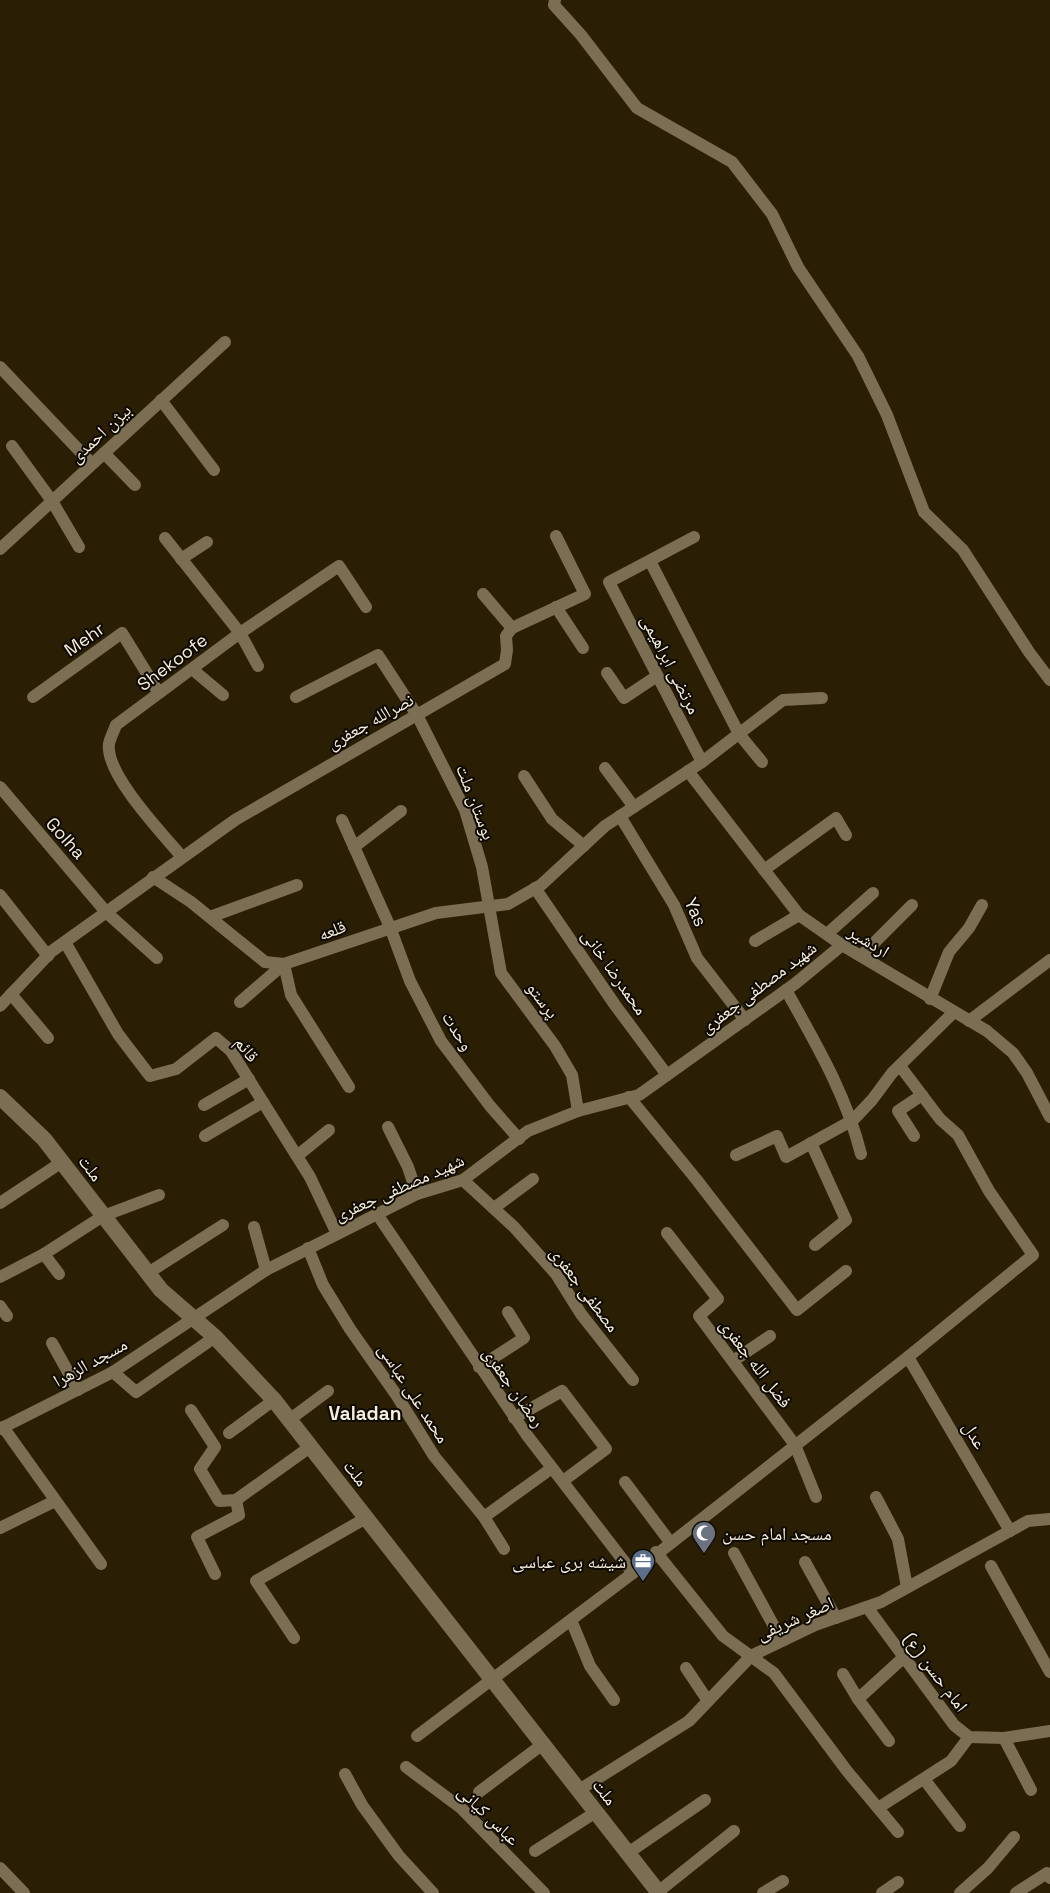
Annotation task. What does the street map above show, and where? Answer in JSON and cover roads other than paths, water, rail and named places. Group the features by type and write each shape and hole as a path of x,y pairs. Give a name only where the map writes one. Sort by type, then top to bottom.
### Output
{"street":[{"path":"555,0 554,5 581,35 637,108 732,162 772,214 798,267 858,356 887,415 924,512 962,550 1050,680"},
{"name":"بیژن احمدی","path":"0,549 224,342"},
{"path":"0,367 92,464"},
{"path":"161,400 214,470"},
{"path":"12,446 52,501 79,546"},
{"path":"104,453 135,486"},
{"path":"483,594 512,628 586,594 556,536"},
{"path":"694,537 650,561 739,734 762,762"},
{"path":"165,538 240,633 258,666"},
{"path":"181,559 207,542"},
{"name":"مرتضی ابراهیمی","path":"650,561 609,582 702,762"},
{"name":"Shekoofe","path":"182,857 144,812 112,767 109,744 116,725 240,633 338,566 366,607"},
{"path":"556,607 583,648"},
{"name":"نصرالله جعفری","path":"153,877 235,820 505,664 506,636 512,628"},
{"name":"Mehr","path":"33,697 122,634 159,693"},
{"name":"بوستان ملت","path":"296,697 378,655 417,714 465,810 482,867 488,907"},
{"path":"192,669 223,695"},
{"path":"607,673 624,698 657,676"},
{"path":"702,762 783,700 822,698"},
{"name":"قلعه","path":"284,964 436,912 508,904 535,888 620,816 702,762"},
{"path":"605,768 634,807"},
{"name":"اردشیر","path":"688,771 799,915 842,945 930,999 987,1031 1013,1053 1027,1073 1050,1117"},
{"path":"524,776 552,819 584,846"},
{"name":"Golha","path":"0,787 106,912 158,958"},
{"path":"354,847 400,811"},
{"name":"Yas","path":"620,816 674,905 698,958 745,1020"},
{"path":"764,870 836,818 846,835"},
{"name":"وحدت","path":"342,820 390,927 410,981 441,1040 490,1106 519,1139"},
{"path":"0,1006 48,956 153,877 210,918 265,962 284,964"},
{"path":"210,918 297,885"},
{"name":"محمدرضا خانی","path":"535,888 615,1005 667,1075"},
{"path":"827,934 873,892"},
{"path":"0,895 48,956"},
{"path":"861,956 912,905"},
{"path":"930,999 950,952 969,928 982,905"},
{"name":"پرستو","path":"488,907 496,934 501,973 555,1046 572,1075 578,1111"},
{"path":"755,941 799,915"},
{"name":"قائم","path":"65,942 118,1034 150,1076 176,1069 216,1038 231,1052 310,1177 337,1234"},
{"name":"شهید مصطفی جعفری","path":"192,1318 266,1270 308,1248 417,1194 463,1180 528,1131 578,1111 639,1095 786,990 842,945"},
{"path":"969,1021 1050,960"},
{"path":"240,1002 284,964"},
{"path":"284,964 291,995 349,1087"},
{"path":"786,990 840,1091 853,1120 862,1154"},
{"path":"11,994 48,1038"},
{"path":"736,1155 777,1136 786,1157 853,1120 900,1066 954,1012"},
{"path":"417,1736 633,1573 656,1552 908,1357 1033,1254 989,1191 958,1134 940,1119 900,1066"},
{"path":"204,1104 249,1080"},
{"path":"914,1136 898,1111 922,1095"},
{"path":"629,1097 696,1179 797,1310 846,1271"},
{"name":"ملت","path":"0,1098 44,1139 161,1290 215,1337 274,1400 658,1892"},
{"path":"205,1136 263,1102"},
{"path":"388,1127 408,1167 417,1194"},
{"path":"297,1156 329,1130"},
{"path":"811,1143 846,1220 815,1245"},
{"path":"0,1203 62,1162"},
{"name":"مصطفی جعفری","path":"463,1180 494,1208 556,1274 581,1314 633,1380"},
{"path":"494,1208 534,1180"},
{"path":"0,1276 44,1254 103,1216 159,1195"},
{"name":"رمضان جعفری","path":"377,1214 514,1418 633,1573"},
{"path":"148,1273 223,1225"},
{"path":"254,1226 266,1270"},
{"name":"فضل الله جعفری","path":"668,1233 718,1298 700,1316 795,1445 816,1497"},
{"name":"محمد علی عباسی","path":"308,1248 323,1285 350,1329 397,1396 434,1456 484,1518 504,1549"},
{"path":"44,1254 59,1274"},
{"path":"479,1367 524,1338 508,1312"},
{"name":"مسجد الزهرا","path":"1,1428 113,1372 192,1318"},
{"path":"733,1361 770,1336"},
{"path":"113,1372 136,1392 215,1337"},
{"path":"52,1343 78,1390"},
{"name":"عدل","path":"908,1357 1010,1531"},
{"path":"289,1420 328,1391"},
{"path":"514,1418 562,1391 606,1449 563,1482"},
{"path":"229,1433 274,1400"},
{"path":"191,1410 215,1447 200,1469 208,1486 219,1501 236,1500 310,1447"},
{"path":"1,1428 101,1564"},
{"path":"484,1518 552,1468"},
{"path":"625,1482 670,1542"},
{"path":"876,1497 898,1539 907,1587"},
{"path":"215,1574 197,1537 239,1515 236,1500"},
{"path":"0,1528 56,1501"},
{"path":"294,1638 256,1581 366,1518"},
{"name":"اصغر شریفی","path":"579,1790 688,1721 751,1656 836,1618 881,1602 1028,1522 1050,1519"},
{"path":"656,1552 723,1636 774,1673 847,1771 898,1832"},
{"path":"734,1553 782,1641"},
{"path":"805,1562 836,1618"},
{"path":"991,1566 1050,1672"},
{"name":"امام حسن (ع)","path":"867,1607 954,1725 969,1737 1004,1738 1050,1731"},
{"path":"571,1620 590,1666 614,1700"},
{"path":"858,1699 903,1658"},
{"path":"686,1668 708,1701"},
{"path":"843,1674 858,1699 889,1740"},
{"path":"878,1808 951,1761 969,1737"},
{"path":"1004,1738 1031,1790"},
{"path":"480,1792 542,1744"},
{"name":"عباس کیانی","path":"406,1767 461,1808 544,1893"},
{"path":"345,1774 362,1804 399,1856 433,1893"},
{"path":"924,1779 960,1826"},
{"path":"628,1854 705,1800"},
{"path":"535,1851 596,1812"},
{"path":"658,1892 734,1830"},
{"path":"960,1893 988,1868 1014,1837"},
{"path":"0,1868 24,1893"},
{"path":"1016,1893 1047,1873 1050,1878"},
{"path":"763,1893 783,1880"},
{"path":"882,1893 898,1882"}],"place":[{"name":"مسجد امام حسن","path":"704,1554"},
{"name":"شیشه بری عباسی","path":"643,1582"}],"district":[{"name":"Valadan","path":"365,1413"}]}
